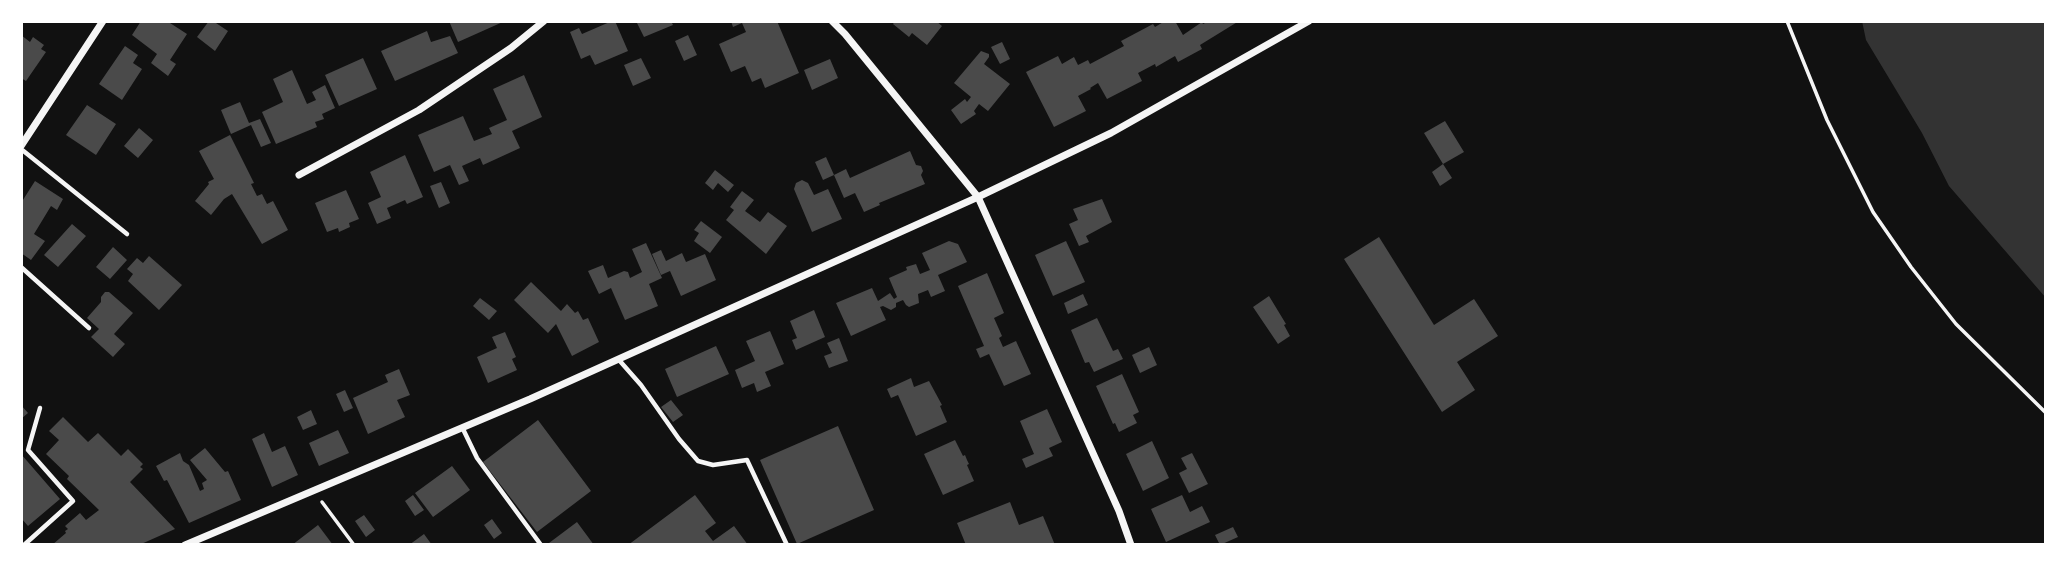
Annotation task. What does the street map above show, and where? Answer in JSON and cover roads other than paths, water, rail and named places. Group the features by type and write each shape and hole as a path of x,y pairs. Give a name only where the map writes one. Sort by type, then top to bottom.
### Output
{"street":[{"path":"21,147 103,21"},
{"path":"299,175 419,110 511,48 544,21"},
{"path":"832,21 978,197 1119,511 1131,545"},
{"path":"185,545 618,359 978,197 1111,134 1308,21"}],"lane":[{"path":"21,147 127,234"},
{"path":"21,267 89,328"},
{"path":"618,359 698,461 713,466 747,460 786,545"},
{"path":"24,545 73,500 28,450 40,408"},
{"path":"461,427 477,458 541,545"}]}
